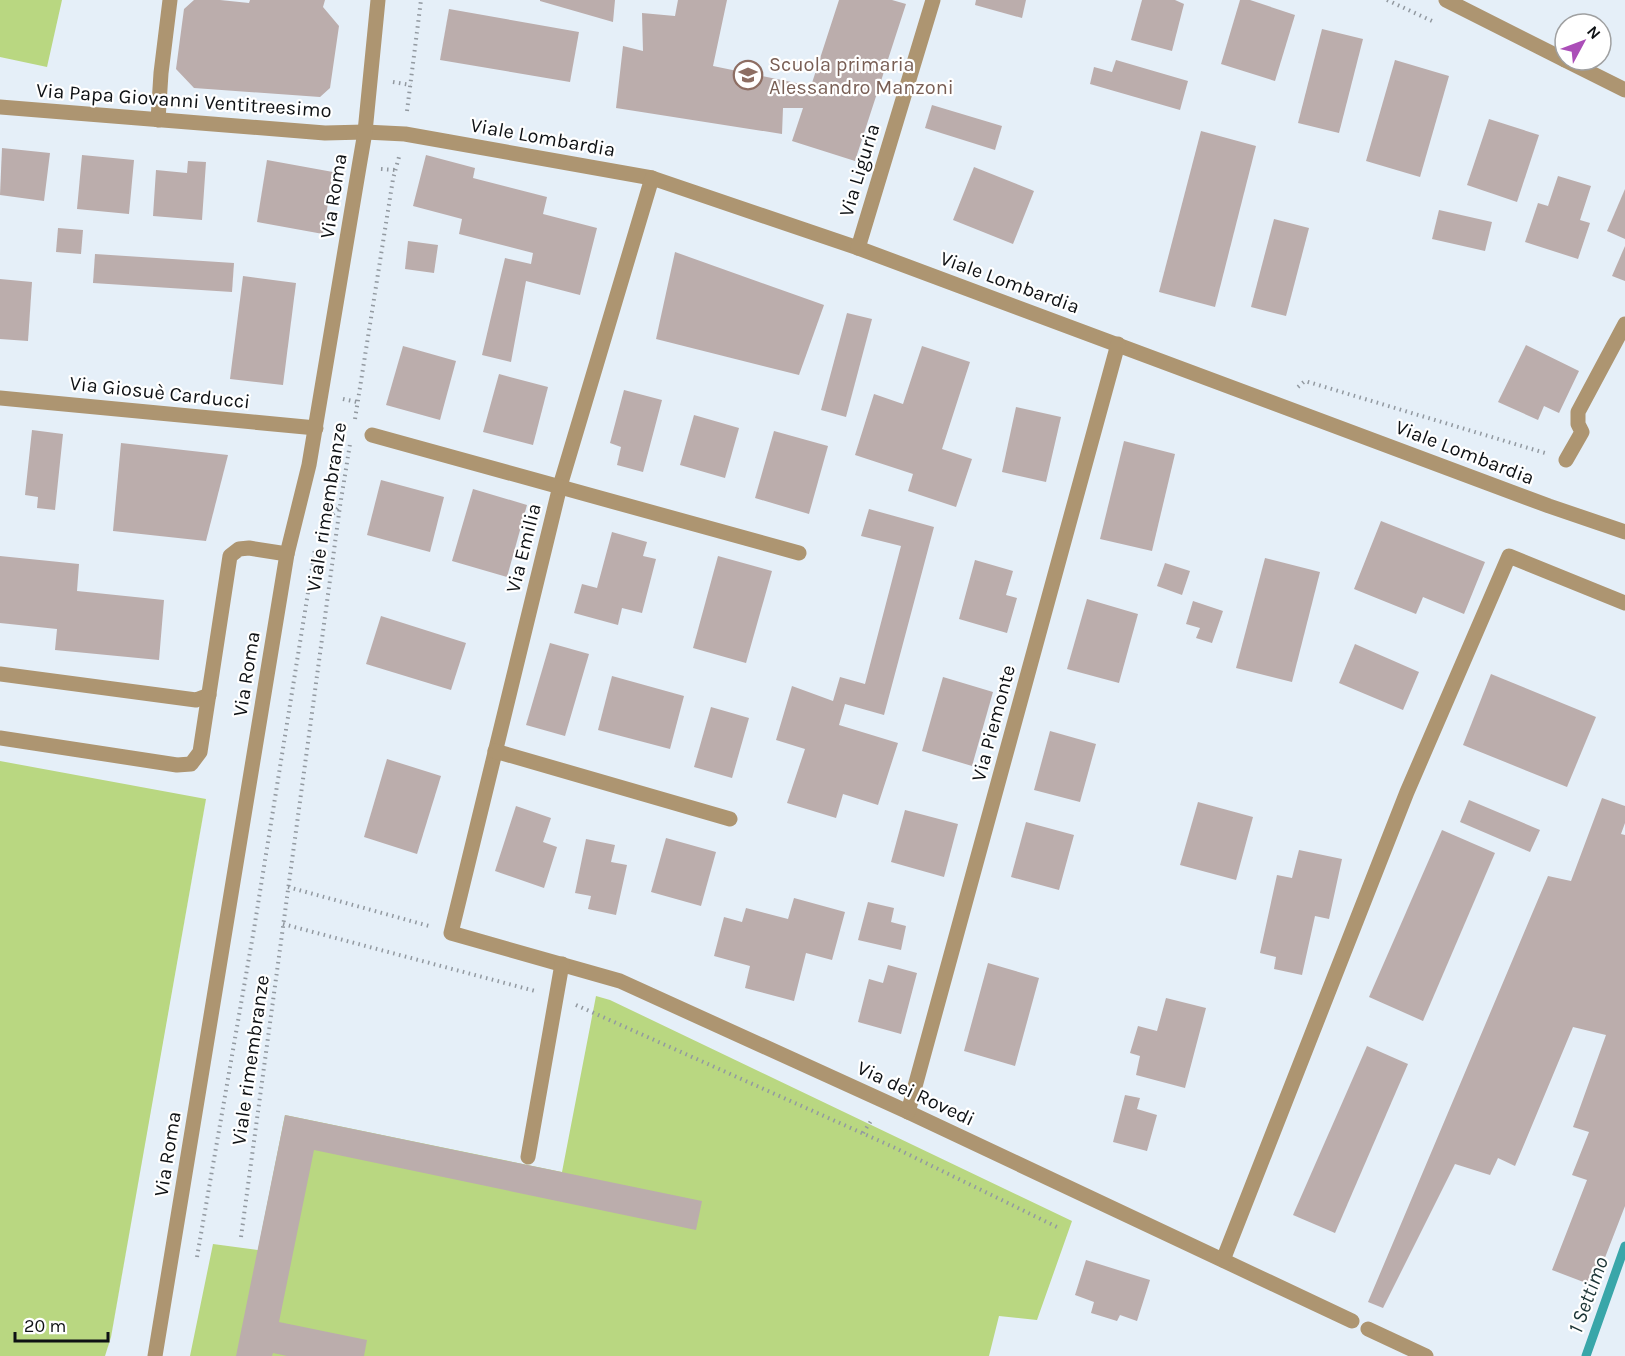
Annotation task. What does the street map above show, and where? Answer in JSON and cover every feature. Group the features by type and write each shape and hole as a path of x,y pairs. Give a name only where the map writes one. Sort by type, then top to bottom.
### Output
{"street":[{"path":"158,120 170,0"},
{"name":"Via Roma","path":"155,1356 287,554 316,428 365,132 378,0"},
{"name":"Via Liguria","path":"858,248 933,0"},
{"path":"1446,0 1553,54"},
{"path":"1589,72 1625,90"},
{"name":"Via Papa Giovanni Ventitreesimo","path":"0,107 325,133 365,132"},
{"name":"Viale Lombardia","path":"365,132 405,134 652,178 858,248 1549,506 1625,532"},
{"name":"Via Emilia","path":"451,933 560,486 652,178"},
{"path":"1566,459 1582,432 1578,424 1578,412 1625,324"},
{"name":"Via Piemonte","path":"908,1112 1118,344"},
{"name":"Via Giosuè Carducci","path":"0,398 316,428"},
{"path":"372,435 799,553"},
{"path":"0,738 177,765 191,764 201,752 230,556 239,549 249,548 287,554"},
{"path":"1223,1260 1407,792 1509,556 1625,603"},
{"path":"0,674 196,700 209,695"},
{"path":"495,751 730,819"},
{"name":"Via dei Rovedi","path":"451,933 620,981 908,1112 1352,1321"},
{"path":"528,1157 562,964"},
{"path":"1368,1329 1426,1356"}],"path":[{"name":"Viale rimembranze","path":"354,421 393,179 405,134 421,0"},
{"path":"1278,404 1305,381 1566,459"},
{"name":"Viale rimembranze","path":"241,1237 340,506 351,441"},
{"path":"317,532 340,506"},
{"path":"196,1263 252,940 316,544"},
{"path":"288,887 451,933"},
{"path":"284,924 556,997 891,1146 1057,1227"}],"green space":[{"path":"0,0 62,0 47,67 0,57"},
{"path":"0,761 206,799 111,1337 105,1356 0,1356"},
{"path":"596,996 610,1000 1072,1221 1037,1320 999,1316 989,1356 190,1356 213,1244 258,1250 285,1115 562,1172"}],"building":[{"path":"194,0 249,3 250,0 325,0 323,7 339,26 330,88 320,97 194,88 176,69 184,9"},
{"path":"615,0 613,22 540,1"},
{"path":"678,0 727,0 713,66 811,86 839,0 892,0 906,4 855,161 792,141 803,108 783,108 782,134 616,108 623,46 643,51 642,13 675,16"},
{"path":"976,0 1026,0 1022,18 975,5"},
{"path":"1142,0 1175,0 1184,4 1172,51 1131,40"},
{"path":"1240,0 1250,0 1295,15 1275,81 1221,64"},
{"path":"449,9 579,32 570,82 440,60"},
{"path":"1322,29 1363,39 1339,133 1298,123"},
{"path":"1116,60 1188,81 1180,110 1090,84 1094,67 1112,72"},
{"path":"1395,60 1449,76 1420,177 1366,161"},
{"path":"932,105 1002,126 995,150 925,128"},
{"path":"1489,119 1539,135 1517,202 1467,185"},
{"path":"1201,131 1256,146 1215,307 1159,292"},
{"path":"2,148 50,153 44,201 0,195"},
{"path":"82,155 134,160 129,214 77,209"},
{"path":"426,155 475,168 473,178 547,197 543,214 597,228 580,295 526,281 511,362 482,355 505,258 531,264 533,253 459,234 462,219 413,206"},
{"path":"267,160 333,172 323,234 257,222"},
{"path":"188,161 206,162 202,220 153,216 156,170 187,173"},
{"path":"974,167 1034,191 1013,244 953,220"},
{"path":"1558,176 1591,186 1580,220 1590,223 1578,259 1525,242 1538,203 1548,206"},
{"path":"1625,189 1625,239 1607,231"},
{"path":"1439,210 1492,222 1485,251 1432,239"},
{"path":"1274,219 1309,228 1286,316 1251,307"},
{"path":"58,228 83,230 81,254 56,252"},
{"path":"408,241 438,245 434,273 405,269"},
{"path":"1625,246 1625,281 1612,276"},
{"path":"675,252 824,305 799,375 656,339"},
{"path":"95,254 234,263 232,292 93,283"},
{"path":"243,276 296,283 283,385 230,379"},
{"path":"0,279 32,282 28,341 0,339"},
{"path":"847,313 872,319 846,417 821,410"},
{"path":"1526,345 1579,371 1559,413 1544,406 1538,420 1498,402"},
{"path":"403,346 456,361 440,420 386,405"},
{"path":"922,346 970,362 942,449 972,459 956,507 908,491 913,474 855,455 874,394 903,404"},
{"path":"499,374 548,387 533,445 483,432"},
{"path":"624,390 662,400 643,472 617,465 621,447 610,443"},
{"path":"1016,407 1061,417 1046,482 1002,472"},
{"path":"694,415 739,428 725,478 680,465"},
{"path":"32,430 63,434 55,510 37,508 38,497 25,495"},
{"path":"774,431 828,446 809,514 755,498"},
{"path":"1124,441 1175,454 1152,551 1100,539"},
{"path":"121,443 228,455 206,541 113,531"},
{"path":"381,480 444,497 430,552 367,535"},
{"path":"473,489 527,505 507,577 452,561"},
{"path":"869,509 934,527 884,715 845,704 839,725 898,743 878,805 843,794 836,818 787,803 805,749 776,740 792,686 833,701 840,677 865,684 901,546 861,536"},
{"path":"1381,521 1485,562 1464,614 1423,597 1416,614 1354,589"},
{"path":"612,532 647,542 643,556 656,559 642,613 622,608 618,625 574,613 582,584 597,588"},
{"path":"0,556 79,564 77,591 164,600 159,660 55,650 57,629 0,623"},
{"path":"718,556 772,571 746,663 693,648"},
{"path":"1265,558 1320,572 1292,682 1236,668"},
{"path":"975,560 1013,571 1006,595 1017,598 1007,633 959,619"},
{"path":"1165,563 1190,571 1182,595 1157,586"},
{"path":"1087,599 1138,614 1119,683 1067,669"},
{"path":"1193,601 1223,611 1212,643 1196,638 1200,628 1186,624"},
{"path":"381,616 466,643 451,690 366,664"},
{"path":"550,643 589,654 565,736 526,725"},
{"path":"1355,644 1419,672 1403,710 1339,683"},
{"path":"1491,674 1596,717 1567,787 1463,745"},
{"path":"612,676 684,696 670,749 598,730"},
{"path":"943,677 993,692 972,766 922,751"},
{"path":"711,707 749,718 732,778 694,767"},
{"path":"1050,731 1096,744 1080,802 1034,790"},
{"path":"387,759 441,776 417,854 364,837"},
{"path":"1602,798 1625,806 1625,823 1621,834 1625,835 1625,1206 1594,1286 1552,1270 1587,1180 1572,1175 1589,1132 1573,1127 1606,1035 1573,1027 1515,1166 1498,1158 1490,1175 1455,1164 1383,1308 1368,1302 1548,876 1571,881"},
{"path":"1469,800 1540,830 1530,852 1460,822"},
{"path":"1198,802 1253,817 1236,880 1180,865"},
{"path":"516,806 551,818 543,842 557,847 544,888 495,871"},
{"path":"905,810 958,824 944,877 891,862"},
{"path":"1026,822 1074,835 1059,890 1011,877"},
{"path":"1442,830 1495,853 1423,1021 1369,997"},
{"path":"666,838 716,852 701,906 651,892"},
{"path":"586,839 615,845 611,862 627,865 616,915 588,909 591,896 575,893"},
{"path":"1299,850 1342,859 1329,919 1315,916 1302,975 1274,969 1276,957 1260,953 1277,875 1292,878"},
{"path":"794,898 845,912 832,960 806,953 794,1001 745,988 750,966 714,956 724,917 742,922 746,908 788,919"},
{"path":"868,902 894,908 891,922 906,926 901,950 858,940"},
{"path":"988,963 1039,978 1015,1066 964,1051"},
{"path":"888,965 917,973 901,1034 858,1022 869,979 883,983"},
{"path":"1166,998 1206,1008 1185,1088 1136,1075 1140,1056 1130,1053 1138,1026 1157,1031"},
{"path":"1367,1046 1408,1064 1335,1233 1293,1215"},
{"path":"1125,1095 1140,1098 1137,1109 1157,1115 1147,1151 1113,1142"},
{"path":"285,1115 702,1201 696,1230 314,1150 279,1322 367,1340 364,1356 287,1356 273,1353 272,1356 236,1356"},
{"path":"1086,1260 1150,1280 1137,1321 1120,1315 1117,1321 1091,1313 1094,1302 1075,1295"}],"waterway":[{"name":"1 Settimo","path":"1586,1356 1625,1246"}],"place":[{"name":"Scuola primaria Alessandro Manzoni","path":"748,75"}]}
